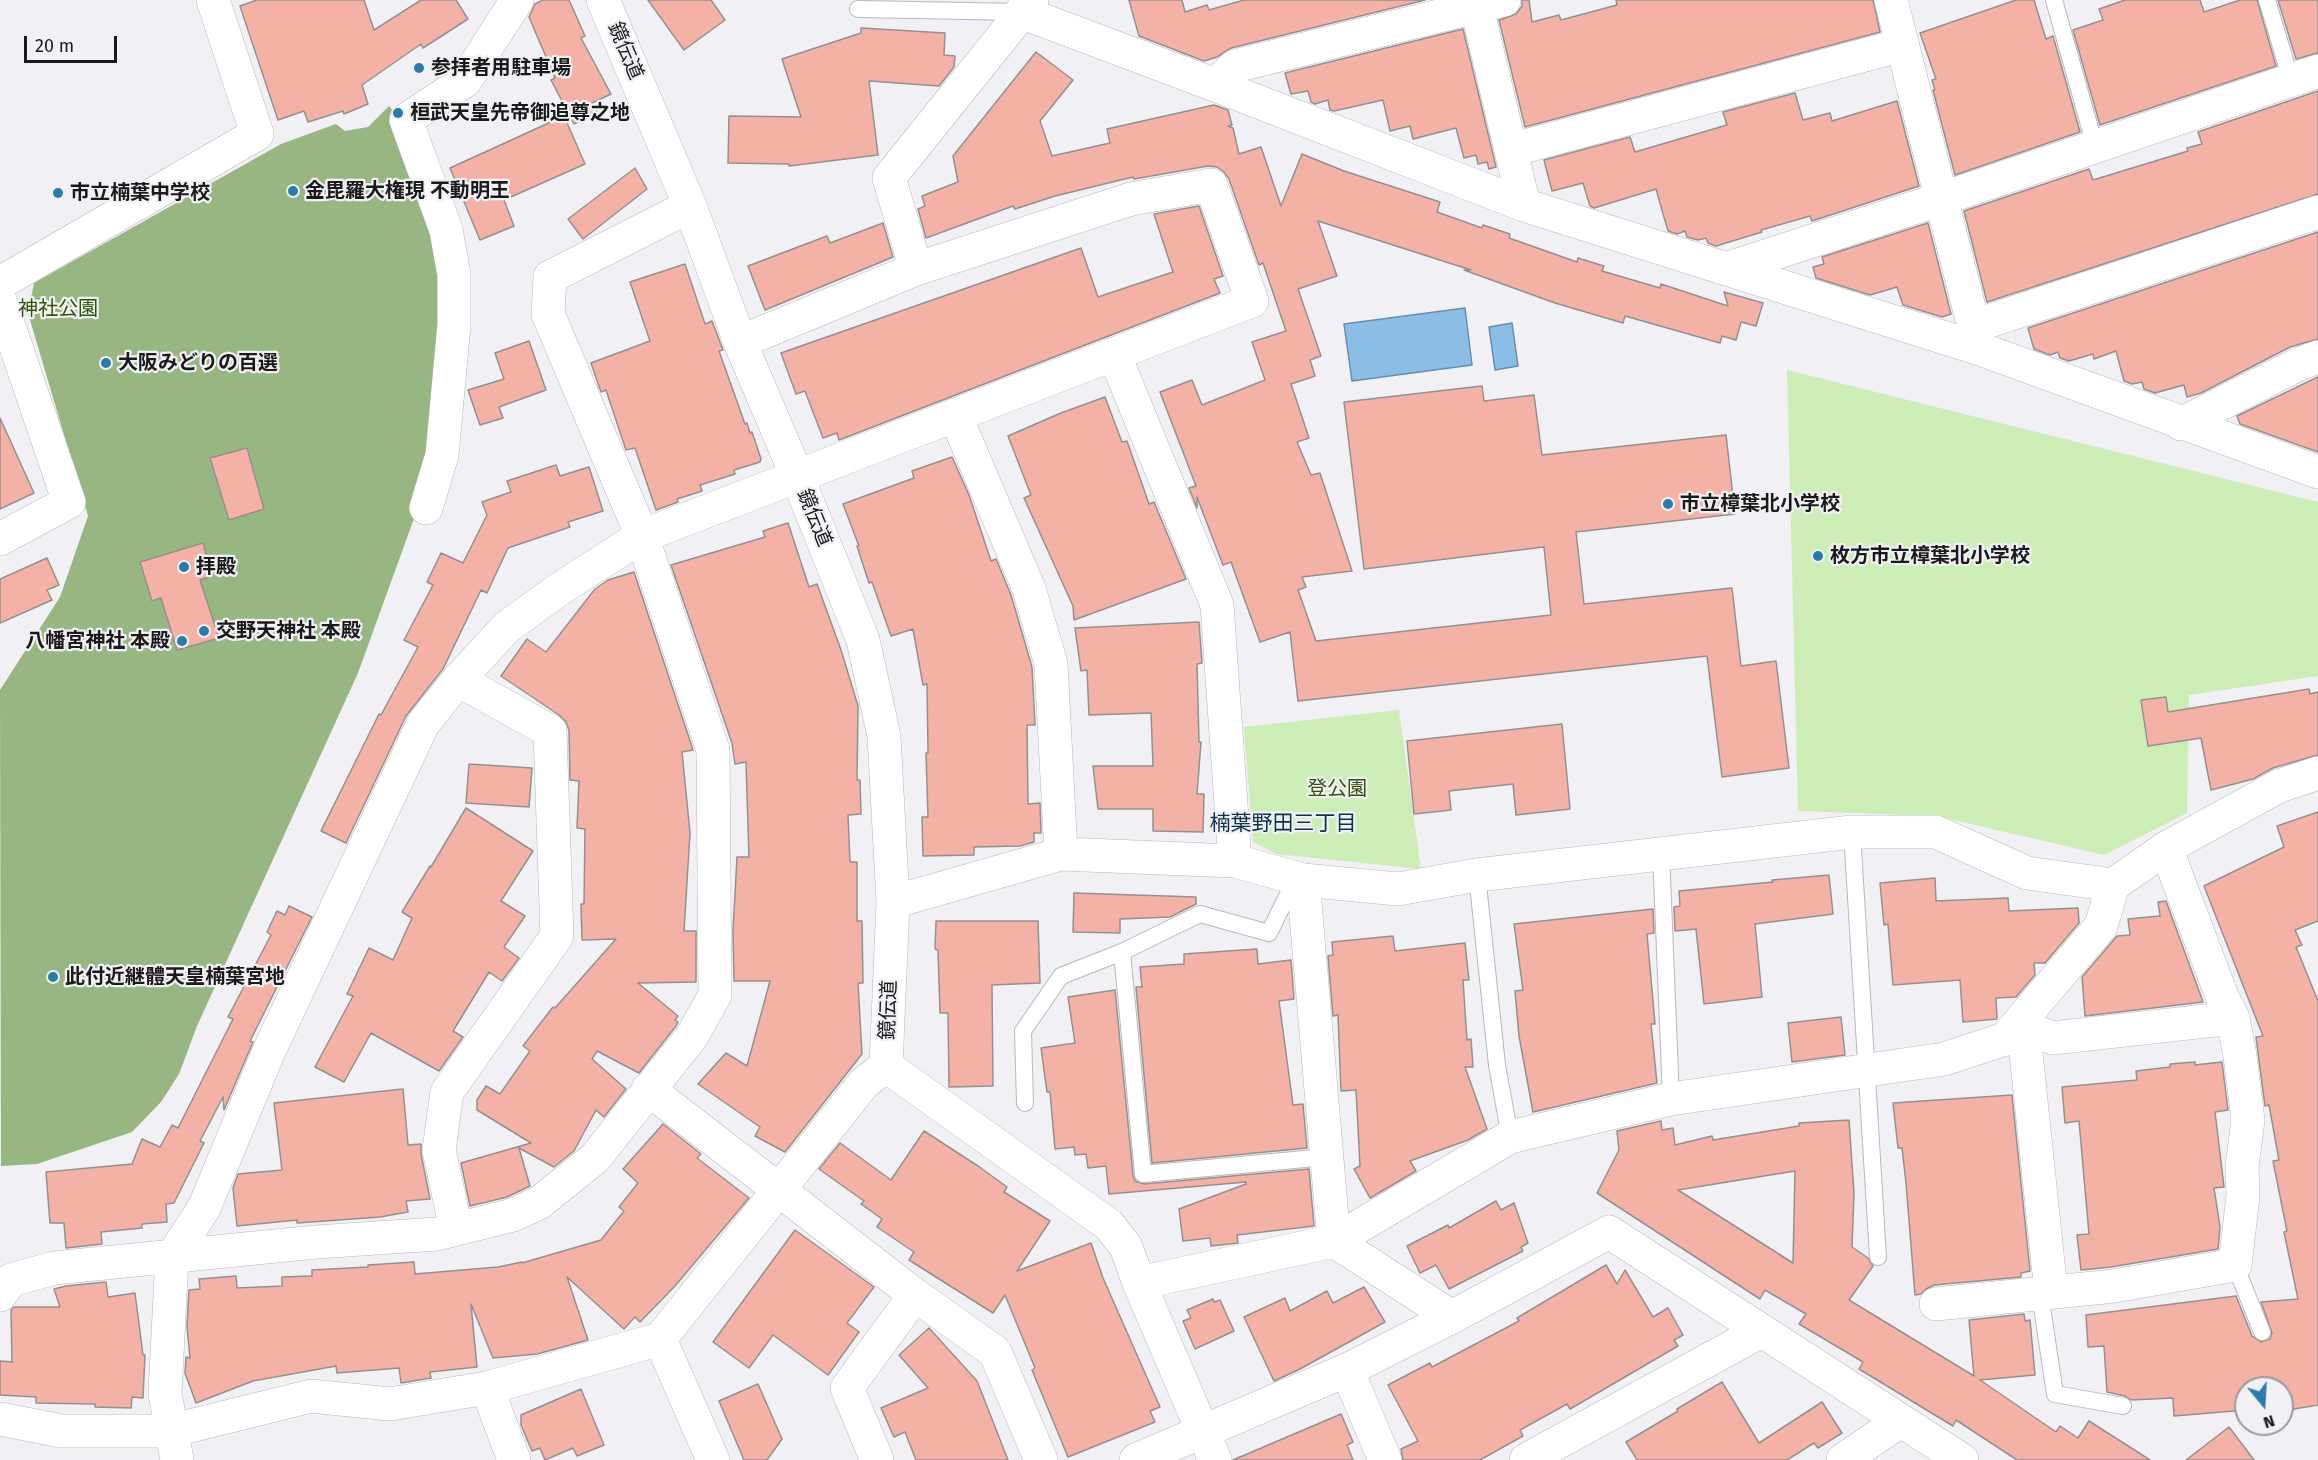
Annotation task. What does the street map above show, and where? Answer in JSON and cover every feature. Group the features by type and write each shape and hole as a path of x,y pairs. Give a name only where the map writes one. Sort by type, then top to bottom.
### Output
{"street":[{"path":"0,283 257,134 213,0"},
{"path":"426,508 442,455 453,325 454,275 446,230 406,120 465,81 517,0"},
{"name":"鏡伝道","path":"603,0 690,206 740,342 863,640 884,736 893,902 886,1066"},
{"path":"1891,0 1977,337"},
{"path":"1215,85 1234,66 1485,2 1511,150 1524,205"},
{"path":"916,269 889,178 1026,6 1215,85 1524,205 1726,269 1977,337 2181,424 2318,472"},
{"path":"1511,150 1902,45"},
{"path":"1726,269 1941,199 2305,75"},
{"path":"173,1445 165,1393 172,1257 204,1208 268,1051 423,724 458,680 507,627 561,588 642,536 1252,301 1210,185 1131,199 916,269 740,342"},
{"path":"0,1295 11,1280 54,1268 316,1242 437,1234 513,1215 539,1203 595,1158 692,1036 715,995 713,750 642,536 548,314 550,277 690,206"},
{"path":"1977,337 2318,212"},
{"path":"0,300 69,502 0,539"},
{"path":"1114,354 1217,605 1234,861"},
{"path":"2181,424 2299,364 2318,357"},
{"path":"955,415 1029,589 1051,664 1061,854"},
{"path":"456,1229 439,1150 447,1092 557,936 550,731 458,680"},
{"path":"1139,1283 1334,1240 1510,1137 1671,1099 1944,1059 2005,1039 2102,926 2113,885 2166,848 2279,786 2318,773"},
{"path":"893,902 1061,854 1234,861 1300,879 1398,889 1477,875 1661,852 1852,832 1936,832 2027,873 2113,885"},
{"path":"1936,1304 2114,1286 2235,1265 2243,1196 2242,1166 2248,1120 2240,1056 2233,1018 2223,999 2166,848"},
{"path":"1300,879 1334,1240"},
{"path":"2016,1025 2053,1038 2233,1018"},
{"path":"2016,1025 2026,1053 2046,1293"},
{"path":"0,1419 61,1431 173,1445 310,1396 390,1404 487,1388 660,1339 864,1083 886,1066 1109,1225 1126,1247 1208,1445"},
{"path":"648,1089 779,1192 915,1295 995,1352 1041,1460"},
{"path":"1136,1460 1208,1445 1609,1232 1962,1460"},
{"path":"1334,1240 1452,1317"},
{"path":"877,1460 847,1388 915,1295"},
{"path":"1526,1460 1761,1331"},
{"path":"660,1339 713,1460"},
{"path":"1347,1370 1385,1460"},
{"path":"487,1388 514,1460"},
{"path":"1843,1460 1900,1421"}],"lane":[{"path":"2054,0 2095,146"},
{"path":"2267,0 2305,75"},
{"path":"858,9 1026,6"},
{"path":"1852,832 1878,1257"},
{"path":"1661,852 1671,1099"},
{"path":"1477,875 1497,1065 1510,1137"},
{"path":"1026,1103 1023,1031 1061,976 1122,952 1200,914 1269,933 1300,879"},
{"path":"1122,952 1143,1174 1326,1157"},
{"path":"2235,1265 2262,1332"},
{"path":"2046,1293 2055,1394 2123,1406"}],"green space":[{"name":"神社公園","path":"389,106 405,125 448,276 434,454 416,513 358,673 197,1026 179,1074 161,1102 132,1132 37,1164 1,1166 0,690 60,597 88,516 28,313 34,283 281,144 336,124 345,131 368,127"},
{"path":"1787,370 2318,502 2318,676 2189,695 2187,813 2104,855 1937,816 1798,811"},
{"name":"登公園","path":"1399,710 1421,869 1276,854 1253,842 1244,727"}],"water":[{"path":"1465,308 1472,365 1352,381 1344,324"},
{"path":"1512,323 1518,366 1495,370 1489,327"}],"building":[{"path":"257,0 364,0 374,30 421,0 456,0 468,19 423,48 421,44 362,85 368,104 344,114 343,111 308,122 304,111 278,120 240,6"},
{"path":"543,0 569,0 585,36 581,38 611,94 592,103 597,112 574,124 551,80 555,78 529,17 535,4"},
{"path":"648,0 711,0 725,20 684,50"},
{"path":"1129,0 1182,0 1185,12 1207,5 1209,10 1244,0 1425,0 1231,48 1217,57 1204,61 1139,36"},
{"path":"1522,0 1529,0 1532,22 1559,15 1561,20 1617,5 1616,0 1873,0 1880,32 1525,127 1499,20 1516,14 1522,6"},
{"path":"2016,0 2034,0 2046,39 2053,36 2080,132 1955,175 1933,90 1935,90 1932,80 1936,79 1920,33"},
{"path":"2125,0 2200,0 2204,12 2240,0 2257,0 2276,66 2100,125 2073,30 2103,20 2099,9"},
{"path":"2278,0 2318,0 2318,53 2296,59"},
{"path":"861,28 945,33 944,55 955,56 954,67 939,86 869,81 878,155 789,166 789,164 728,163 729,116 801,117 782,59 861,33"},
{"path":"1463,29 1496,167 1489,169 1487,162 1478,164 1476,155 1464,158 1456,128 1413,139 1410,126 1390,131 1383,100 1334,111 1330,110 1328,100 1315,104 1311,102 1308,91 1291,94 1285,73"},
{"path":"1036,52 1073,80 1040,121 1052,156 1110,143 1107,129 1214,105 1228,110 1232,125 1228,126 1233,128 1239,154 1261,147 1281,206 1302,154 1344,171 1440,202 1437,212 1482,228 1483,225 1510,234 1509,238 1577,262 1578,258 1604,266 1602,271 1660,288 1661,284 1728,306 1724,292 1763,303 1756,326 1741,322 1736,340 1722,336 1720,343 1625,316 1623,323 1555,303 1464,270 1471,270 1318,221 1337,276 1298,289 1321,356 1310,360 1315,376 1291,384 1309,438 1297,442 1311,475 1320,473 1352,571 1302,577 1306,587 1298,590 1316,641 1551,615 1544,547 1364,569 1344,402 1482,386 1484,401 1534,395 1542,455 1726,435 1735,514 1576,532 1584,604 1732,588 1741,666 1776,661 1789,768 1722,777 1707,656 1298,701 1290,632 1260,642 1231,562 1223,565 1197,497 1197,508 1189,488 1196,486 1160,392 1192,380 1202,405 1265,380 1252,342 1286,331 1263,263 1259,265 1229,179 1224,172 1217,167 1208,166 1134,179 1133,177 1055,196 1015,209 1013,206 926,238 918,209 925,206 922,196 958,182 953,156"},
{"path":"2318,91 2318,194 1987,302 1964,211 2089,169 2093,180 2188,151 2187,148 2202,144 2198,132"},
{"path":"1795,93 1803,120 1830,113 1832,121 1897,101 1919,186 1812,221 1810,216 1716,246 1708,243 1706,238 1698,240 1687,237 1685,231 1677,234 1668,231 1656,189 1594,208 1590,206 1583,183 1552,191 1544,160 1630,137 1635,152 1727,125 1723,112"},
{"path":"564,116 585,164 504,200 514,226 480,240 450,168"},
{"path":"635,168 647,189 583,239 568,219"},
{"path":"1199,206 1223,276 1214,279 1220,293 839,440 837,433 823,438 805,391 796,394 781,353 1081,248 1098,297 1173,272 1154,214"},
{"path":"883,223 893,257 765,310 748,266 827,236 830,243"},
{"path":"1928,223 1951,314 1942,317 1903,305 1897,287 1870,295 1816,278 1813,267 1824,264 1822,257"},
{"path":"2318,232 2318,339 2290,347 2201,393 2187,397 2184,385 2155,393 2144,389 2142,382 2132,384 2124,381 2116,351 2094,359 2093,354 2069,361 2060,358 2058,352 2050,355 2034,349 2028,328"},
{"path":"685,264 705,324 712,321 723,350 719,351 745,424 747,423 750,433 752,432 761,459 760,462 734,470 735,474 700,485 702,491 677,499 678,502 656,510 635,448 626,450 606,390 601,392 591,363 650,341 630,282"},
{"path":"529,341 546,390 499,407 503,418 480,425 468,390 504,379 495,353"},
{"path":"2318,377 2318,452 2240,424 2237,416"},
{"path":"1105,397 1122,442 1127,441 1149,504 1154,502 1186,579 1074,620 1073,606 1024,498 1031,495 1008,436"},
{"path":"0,418 34,493 0,509"},
{"path":"247,448 264,509 229,520 210,458"},
{"path":"952,457 969,495 991,561 996,559 1011,595 1032,667 1035,725 1027,725 1028,804 1040,803 1041,833 1034,833 1034,842 1020,846 974,847 974,855 923,856 922,817 928,817 927,684 923,685 913,629 891,636 872,582 869,583 857,546 859,546 843,504 914,478 912,471"},
{"path":"556,465 560,476 589,467 603,511 568,522 570,527 508,548 487,593 481,590 443,669 406,716 346,843 321,831 379,714 381,715 418,647 404,640 433,585 427,582 441,553 463,563 487,515 482,502 511,492 507,481"},
{"path":"788,523 809,587 817,584 858,706 857,780 860,780 861,814 848,815 850,862 857,862 857,921 862,921 863,983 858,983 862,1054 785,1152 755,1136 760,1127 698,1084 726,1053 747,1066 770,981 734,981 733,930 737,857 749,857 746,762 735,764 732,743 671,565 765,537 763,531"},
{"path":"203,543 212,576 200,580 219,638 177,650 161,598 152,601 140,562"},
{"path":"47,558 59,585 47,590 52,600 0,623 0,579"},
{"path":"634,572 693,750 682,752 690,833 684,931 696,931 696,982 638,983 678,1016 675,1020 678,1022 676,1026 639,1073 597,1051 592,1059 626,1089 604,1117 596,1110 574,1151 554,1167 519,1148 530,1186 507,1197 470,1206 461,1163 531,1143 477,1110 477,1100 486,1086 500,1094 530,1051 523,1046 553,1007 555,1008 616,939 582,940 581,904 584,904 585,829 577,828 579,781 570,780 569,730 566,722 501,676 527,639 546,652 595,589 608,580"},
{"path":"1199,622 1202,663 1197,664 1199,742 1201,742 1197,794 1204,794 1203,832 1153,831 1153,809 1098,809 1093,766 1153,766 1151,713 1089,715 1087,670 1081,671 1075,628"},
{"path":"2309,689 2310,694 2318,692 2318,755 2273,768 2253,779 2211,790 2201,738 2148,746 2141,700 2166,697 2168,712"},
{"path":"1562,724 1570,809 1516,815 1513,784 1449,791 1451,810 1414,814 1407,741"},
{"path":"469,764 532,768 529,807 466,803"},
{"path":"466,808 533,851 501,901 525,916 504,947 519,958 502,981 489,972 453,1031 463,1037 439,1071 371,1033 344,1082 315,1067 353,996 347,994 369,948 393,960 412,918 402,912"},
{"path":"2318,812 2318,921 2295,930 2302,945 2296,947 2318,1001 2318,1405 2294,1409 2294,1376 2234,1376 2234,1411 2174,1416 2173,1398 2131,1400 2125,1396 2107,1392 2104,1346 2088,1347 2086,1315 2236,1296 2252,1336 2261,1342 2270,1339 2272,1333 2261,1302 2298,1299 2284,1232 2287,1231 2273,1161 2279,1160 2269,1105 2265,1106 2256,1037 2263,1036 2204,886 2284,847 2277,826"},
{"path":"1829,875 1833,914 1755,924 1762,997 1704,1004 1696,929 1675,931 1674,907 1680,906 1679,891"},
{"path":"1935,878 1936,901 2008,898 2009,911 2078,908 2079,923 2045,963 2034,963 2035,975 2016,997 1996,998 1997,1019 1963,1022 1960,980 1893,985 1888,924 1884,925 1880,883"},
{"path":"1074,893 1196,897 1196,904 1170,917 1120,919 1120,933 1073,932"},
{"path":"2166,901 2203,1002 2085,1016 2082,977 2117,936 2130,935 2128,919 2160,916 2158,902"},
{"path":"289,906 312,917 250,1041 253,1042 224,1110 223,1097 200,1141 204,1143 174,1203 166,1204 167,1222 142,1224 142,1228 101,1232 102,1244 66,1248 64,1223 50,1223 46,1172 132,1164 142,1139 160,1147 172,1125 178,1128 233,1019 228,1017 271,935 267,932 277,911 285,915"},
{"path":"1653,909 1654,933 1647,934 1655,1024 1651,1024 1657,1083 1533,1112 1519,1036 1515,991 1523,990 1514,924"},
{"path":"936,921 1038,921 1040,983 992,985 993,1086 949,1087 948,1013 940,1013 938,950 935,949"},
{"path":"1393,936 1395,951 1465,943 1469,980 1463,980 1467,1040 1471,1039 1473,1067 1465,1067 1487,1129 1468,1140 1410,1161 1416,1171 1370,1198 1354,1169 1360,1166 1356,1090 1341,1091 1338,1015 1333,1016 1328,956 1333,955 1332,942"},
{"path":"1257,949 1258,964 1291,960 1294,999 1279,1001 1293,1105 1303,1104 1307,1148 1152,1163 1136,987 1142,987 1140,967 1184,964 1184,954"},
{"path":"1115,990 1135,1181 1144,1184 1309,1169 1314,1226 1237,1235 1238,1243 1211,1246 1210,1238 1183,1241 1179,1209 1246,1184 1246,1182 1109,1194 1106,1166 1088,1168 1086,1154 1075,1155 1074,1147 1055,1149 1050,1092 1047,1092 1041,1048 1075,1043 1068,997"},
{"path":"1841,1017 1845,1055 1792,1062 1788,1023"},
{"path":"2195,1062 2195,1065 2222,1062 2228,1110 2215,1112 2224,1187 2214,1188 2220,1227 2218,1249 2081,1270 2077,1235 2089,1234 2079,1121 2065,1123 2062,1087 2137,1080 2136,1071"},
{"path":"403,1089 408,1145 421,1144 430,1199 406,1201 408,1212 380,1217 297,1223 297,1220 237,1226 233,1188 238,1174 282,1170 274,1103"},
{"path":"2012,1095 2030,1271 2021,1273 2021,1277 1934,1285 1921,1294 1915,1295 1902,1148 1898,1148 1893,1103"},
{"path":"1849,1120 1854,1193 1852,1247 1868,1258 1873,1266 1849,1300 1974,1376 1969,1320 2024,1314 2025,1321 2030,1320 2035,1375 1980,1380 2056,1432 2060,1426 2078,1438 2089,1421 2150,1460 2017,1460 1956,1420 1953,1426 1859,1369 1863,1362 1799,1324 1806,1314 1765,1290 1760,1299 1597,1193 1619,1150 1617,1131 1661,1121 1662,1130 1673,1128 1675,1145 1712,1136 1713,1140 1799,1126 1799,1123","holes":["1795,1171 1793,1263 1678,1190"]},
{"path":"663,1124 701,1154 697,1158 749,1198 675,1286 640,1322 635,1317 624,1329 567,1277 588,1340 537,1354 493,1358 471,1304 477,1367 430,1372 431,1378 401,1383 399,1368 337,1373 336,1366 253,1381 196,1403 185,1373 186,1357 190,1358 187,1327 189,1290 200,1289 199,1279 236,1276 237,1288 282,1286 282,1277 312,1276 312,1270 368,1267 368,1265 414,1262 415,1274 498,1267 522,1263 601,1240 624,1211 619,1207 638,1183 623,1169"},
{"path":"924,1131 1007,1187 1004,1192 1050,1221 1017,1271 1091,1243 1103,1278 1160,1407 1150,1411 1155,1422 1068,1457 1032,1370 1035,1368 1005,1295 993,1313 909,1260 914,1252 877,1227 882,1219 861,1204 864,1201 819,1169 840,1143 891,1180"},
{"path":"1496,1201 1501,1210 1514,1203 1528,1243 1521,1247 1523,1251 1449,1289 1436,1265 1420,1273 1407,1246 1448,1225 1449,1228"},
{"path":"795,1230 874,1287 847,1323 859,1332 828,1375 773,1335 749,1368 713,1342"},
{"path":"1606,1265 1617,1284 1625,1270 1653,1317 1668,1308 1683,1335 1674,1340 1678,1346 1570,1409 1567,1404 1520,1430 1523,1436 1480,1460 1403,1460 1401,1449 1418,1441 1388,1385 1430,1363 1432,1367 1519,1321 1517,1318"},
{"path":"106,1282 108,1297 135,1293 143,1355 145,1355 143,1398 132,1397 131,1408 95,1407 95,1404 36,1403 36,1397 0,1395 0,1361 12,1362 11,1310 14,1307 60,1307 54,1289"},
{"path":"1364,1287 1385,1322 1274,1381 1244,1317 1285,1298 1290,1311 1327,1291 1333,1303"},
{"path":"1213,1299 1214,1302 1220,1300 1234,1331 1195,1349 1183,1321 1191,1318 1187,1310"},
{"path":"929,1328 977,1381 1008,1460 916,1460 905,1432 894,1437 881,1408 928,1388 899,1355"},
{"path":"1722,1382 1759,1443 1822,1402 1842,1433 1818,1448 1814,1443 1787,1460 1637,1460 1626,1442"},
{"path":"758,1384 782,1439 767,1460 744,1460 719,1401"},
{"path":"581,1389 604,1445 577,1456 573,1448 545,1460 540,1448 532,1451 521,1425 521,1415"},
{"path":"1341,1414 1353,1442 1347,1445 1353,1460 1233,1460"},
{"path":"2229,1427 2254,1460 2186,1460"}],"place":[{"name":"参拝者用駐車場","path":"419,68"},
{"name":"桓武天皇先帝御追尊之地","path":"398,113"},
{"name":"金毘羅大権現 不動明王","path":"293,191"},
{"name":"市立楠葉中学校","path":"58,193"},
{"name":"大阪みどりの百選","path":"106,363"},
{"name":"市立樟葉北小学校","path":"1668,504"},
{"name":"枚方市立樟葉北小学校","path":"1818,556"},
{"name":"拝殿","path":"184,567"},
{"name":"交野天神社 本殿","path":"204,631"},
{"name":"八幡宮神社 本殿","path":"182,641"},
{"name":"此付近継體天皇楠葉宮地","path":"53,977"}],"district":[{"name":"楠葉野田三丁目","path":"1283,824"}]}
